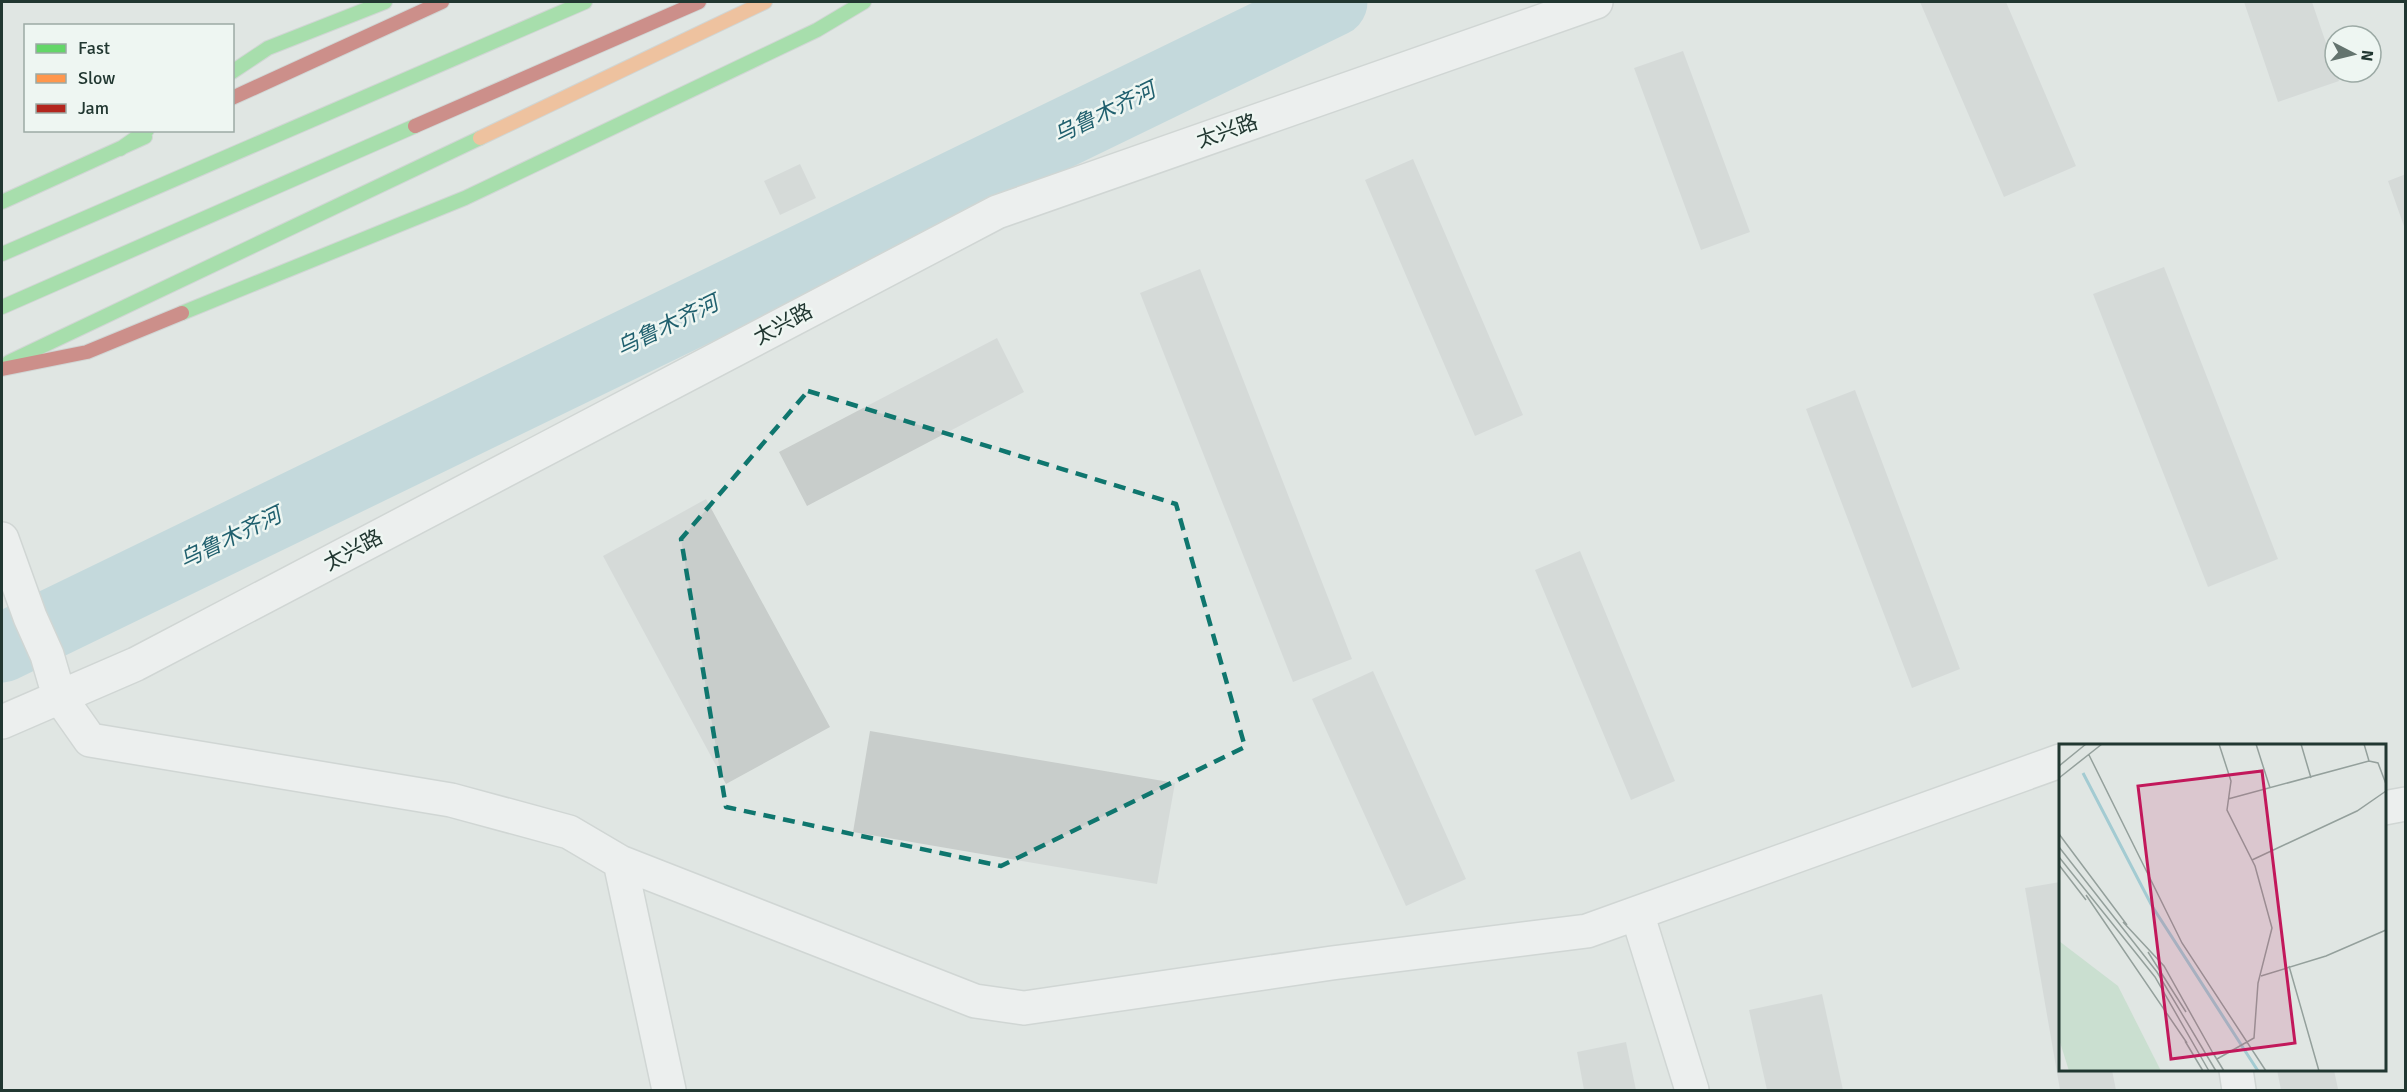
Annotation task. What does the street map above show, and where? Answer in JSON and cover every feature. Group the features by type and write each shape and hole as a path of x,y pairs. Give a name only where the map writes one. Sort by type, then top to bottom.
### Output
{"main road":[{"path":"234,71 268,48 385,2"},
{"path":"234,97 442,2"},
{"path":"2,254 585,2"},
{"path":"2,307 699,2"},
{"path":"2,367 765,2"},
{"path":"2,367 87,352 465,198 817,30 864,2"},
{"path":"120,149 144,132"},
{"path":"2,202 157,132"}],"street":[{"name":"太兴路","path":"2,722 136,664 997,212 1596,2"},
{"path":"2,539 30,617 47,655 59,696 90,740 452,800 569,832 620,862 975,1001 1024,1008 1332,963 1587,931 2059,762"},
{"path":"2386,808 2406,804"},
{"path":"620,862 669,1090"},
{"path":"1636,913 1692,1090"},
{"path":"2235,1071 2239,1090"}],"highlighted area":[{"path":"808,391 1176,504 1245,747 1001,866 726,807 681,539"}],"building":[{"path":"1920,2 2006,2 2076,166 2004,197"},
{"path":"2244,2 2312,2 2323,34 2323,84 2330,84 2278,102"},
{"path":"1683,51 1750,232 1701,250 1634,68"},
{"path":"1413,159 1523,415 1475,436 1365,180"},
{"path":"800,164 816,198 780,215 764,181"},
{"path":"2406,174 2406,229 2405,229 2388,181"},
{"path":"2164,267 2278,559 2208,587 2093,294"},
{"path":"1200,269 1352,659 1293,682 1140,293"},
{"path":"997,338 1024,392 807,506 779,452"},
{"path":"1855,390 1960,669 1912,688 1806,409"},
{"path":"706,499 830,727 726,784 603,556"},
{"path":"1580,551 1675,781 1631,800 1535,570"},
{"path":"1373,671 1466,879 1406,906 1312,699"},
{"path":"870,731 1175,783 1157,884 853,832"},
{"path":"2059,882 2059,1071 2112,1071 2116,1090 2060,1090 2025,888"},
{"path":"1822,994 1843,1090 1767,1090 1749,1010"},
{"path":"1626,1042 1636,1090 1584,1090 1577,1052"},
{"path":"2277,1071 2334,1071 2338,1089 2281,1090"}],"waterway":[{"name":"乌鲁木齐河","path":"2,648 1333,2"}],"traffic: fast":[{"path":"234,71 268,48 385,2"},
{"path":"2,254 585,2"},
{"path":"182,313 465,198 817,30 864,2"},
{"path":"2,307 415,126"},
{"path":"120,149 144,132"},
{"path":"2,202 145,137"},
{"path":"9,362 480,138"}],"traffic: slow":[{"path":"480,138 765,2"}],"traffic: jam":[{"path":"234,97 442,2"},
{"path":"415,126 699,2"},
{"path":"2,369 87,352 182,313"}]}
